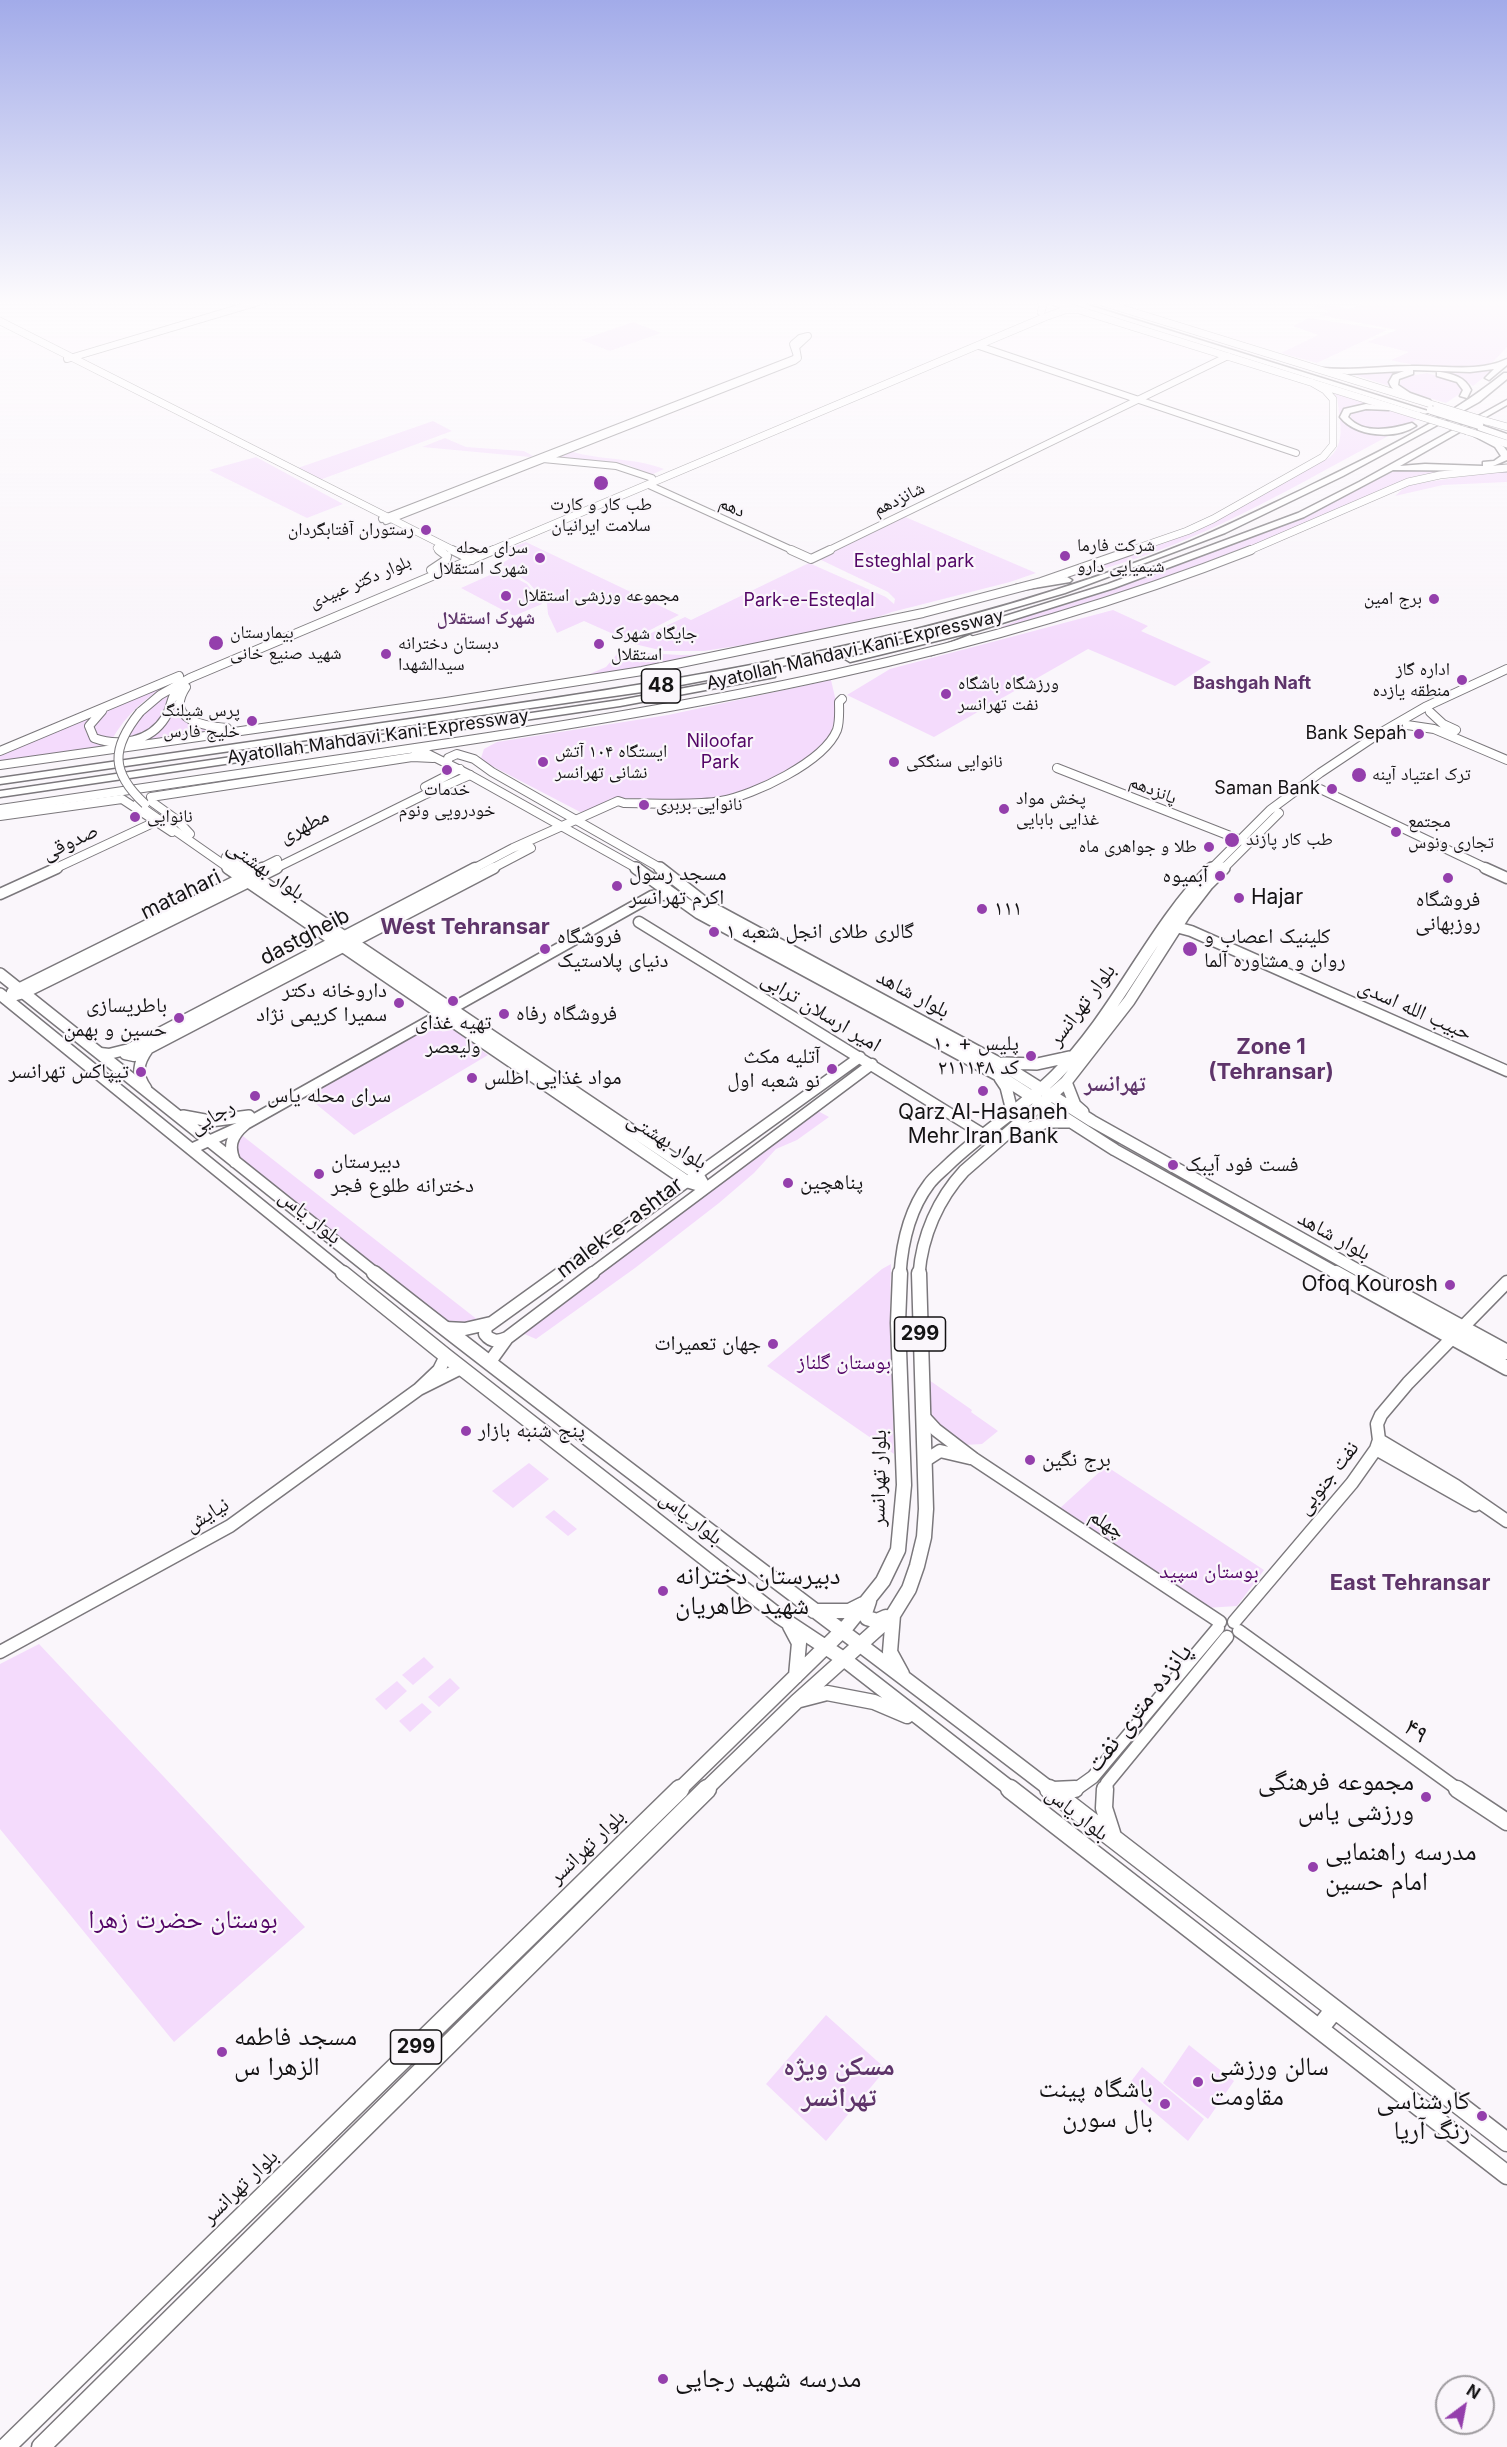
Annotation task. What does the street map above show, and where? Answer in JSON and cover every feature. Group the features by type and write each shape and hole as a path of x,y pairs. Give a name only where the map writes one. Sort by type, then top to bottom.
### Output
{"highway":[{"path":"1345,415 1351,424 1378,431 1396,431 1412,426"},
{"name":"Ayatollah Mahdavi Kani Expressway","path":"1297,493 1328,471 1431,415"},
{"path":"1447,415 1507,435"},
{"name":"Ayatollah Mahdavi Kani Expressway","path":"0,781 638,690 813,657 965,620 1062,591 1148,561 1222,531 1340,474 1449,415"},
{"name":"48","path":"1255,530 1474,415"},
{"path":"1255,530 1301,515 1383,473 1437,450 1483,415"},
{"path":"1480,427 1507,426"},
{"path":"1437,450 1460,463 1478,465 1496,463 1506,457 1503,449 1480,427"},
{"path":"1383,473 1417,466 1507,468"},
{"name":"Ayatollah Mahdavi Kani Expressway","path":"0,794 692,691 858,657 973,629 1052,605 1121,582 1255,530"},
{"path":"1016,588 1052,584 1148,561"},
{"path":"931,652 1052,605"}],"main road":[{"path":"186,415 468,559"},
{"name":"بلوار دکتر عبیدی","path":"136,713 160,695 200,671 802,415"},
{"name":"بلوار دکتر عبیدی","path":"647,482 809,415"},
{"name":"Ayatollah Mahdavi Kani Expressway","path":"0,765 510,693 717,657 923,613 1094,565 1187,531 1312,464 1329,452 1333,445 1333,415"},
{"path":"1480,427 1507,444"},
{"name":"Ayatollah Mahdavi Kani Expressway","path":"2,811 547,729 802,682 931,652 1081,611 1180,578 1281,538 1420,478 1507,468"},
{"path":"387,519 433,545 447,556 446,560 431,570"},
{"name":"بلوار دکتر عبیدی","path":"136,713 156,693 200,671 431,570 468,559"},
{"name":"بلوار تهرانسر","path":"41,2447 567,1925 796,1702 845,1660 895,1611 909,1589 923,1544 926,1460 918,1289 921,1255 930,1223 940,1201 952,1184 1005,1136 1041,1096 1069,1057 1098,1026 1174,925 1270,810 1359,746 1417,711 1507,669"},
{"path":"0,751 121,700 200,671"},
{"path":"200,671 179,696 180,710 191,720 205,726 225,728 306,721"},
{"name":"بلوار تهرانسر","path":"1243,842 1314,786 1366,749 1430,712 1507,677"},
{"path":"121,700 92,720 89,726 94,738 102,742 123,743 148,733 166,716 171,695 190,678"},
{"path":"1430,712 1443,724 1507,760"},
{"name":"بلوار بهشتی","path":"136,713 116,740 112,764 118,783 141,804 705,1187"},
{"path":"1407,725 1434,729 1507,752"},
{"path":"443,762 457,754 474,759 474,751 482,744 547,729"},
{"name":"بلوار شاهد","path":"399,752 423,753 460,769 656,880 714,922 998,1075 1092,1121 1262,1218 1507,1352"},
{"name":"بلوار شاهد","path":"474,759 492,772 654,863 710,907 1004,1065 1071,1122 1253,1228 1507,1368"},
{"path":"2,811 61,807"},
{"name":"بلوار تهرانسر","path":"6,2447 796,1676 869,1600 883,1581 898,1550 902,1527 903,1441 898,1323 900,1257 912,1215 929,1184 983,1134 1012,1111 1066,1082 1122,1011 1174,925"},
{"name":"بلوار یاس","path":"0,974 489,1363 840,1632 861,1644 1047,1790 1507,2142"},
{"name":"بلوار یاس","path":"2,996 461,1368 780,1617 845,1660 1507,2175"},
{"path":"1012,1111 1006,1087 998,1075 1004,1065 1037,1064 1069,1057"},
{"path":"1066,1082 1075,1105 1092,1121"},
{"path":"171,1111 188,1118 210,1122 247,1120"},
{"path":"235,1163 230,1153 230,1144 236,1131 247,1120"},
{"path":"1005,1136 1047,1122 1071,1122"},
{"path":"811,1610 830,1613 849,1611 869,1600"},
{"path":"869,1600 865,1613 873,1621 881,1620 895,1611"},
{"path":"895,1611 890,1652 906,1680"},
{"path":"780,1617 796,1633 799,1641 796,1676"},
{"path":"796,1702 827,1693 848,1696 874,1702 922,1722"},
{"path":"1319,2029 1334,2010"}],"street":[{"path":"387,519 651,415"},
{"path":"387,519 655,415"},
{"name":"شانزدهم","path":"811,559 1103,415"},
{"path":"1184,415 1296,453"},
{"name":"دهم","path":"543,459 616,466 811,559"},
{"name":"dastgheib","path":"100,1053 109,1054 129,1049 618,801 624,803 719,802 733,800 750,792 786,774 816,755 829,743 837,732 839,702 842,699"},
{"path":"191,839 177,820 152,802 151,797 257,778 402,758 423,757 443,762"},
{"name":"پانزدهم","path":"1057,768 1243,842"},
{"path":"450,778 460,769"},
{"name":"matahari","path":"21,990 450,778 470,775"},
{"path":"1314,786 1507,878"},
{"path":"61,807 123,799 155,822 191,839"},
{"name":"صدوقی","path":"0,894 155,822"},
{"name":"رجایی","path":"445,1010 651,892 656,885 656,880"},
{"name":"رجایی","path":"191,1149 652,896 673,894"},
{"name":"امیر ارسلان ترابی","path":"639,922 983,1134"},
{"name":"حبیب الله اسدی","path":"1174,925 1507,1071"},
{"name":"dastgheib","path":"148,1049 343,942"},
{"path":"2,996 21,990"},
{"path":"129,1049 125,1054 132,1057 148,1049"},
{"path":"148,1049 138,1066 138,1078 151,1094"},
{"name":"malek-e-ashtar","path":"491,1322 861,1057"},
{"name":"malek-e-ashtar","path":"489,1363 507,1338 705,1187 872,1064"},
{"name":"نفت جنوبی","path":"1229,1629 1352,1483 1378,1445 1377,1424 1381,1415 1451,1338 1507,1282"},
{"path":"445,1328 465,1329 491,1322"},
{"path":"491,1322 485,1330 487,1337 499,1341 507,1338"},
{"path":"419,1389 439,1370 446,1356"},
{"path":"419,1389 461,1368"},
{"name":"نیایش","path":"0,1652 230,1526 419,1389"},
{"name":"چهلم","path":"924,1417 936,1430 974,1459 1229,1629"},
{"path":"1378,1445 1451,1493 1507,1522"},
{"path":"926,1460 940,1451 974,1459"},
{"name":"پانزده متری نفت","path":"1047,1790 1065,1791 1081,1788 1105,1774 1194,1667 1229,1629"},
{"name":"۴۹","path":"1229,1629 1300,1676 1420,1764 1507,1822"},
{"name":"پانزده متری نفت","path":"1105,1774 1101,1794 1107,1825 1120,1845"}],"green space":[{"path":"1339,415 1344,415 1351,425 1392,434 1258,506 1190,538 1119,564 1065,578 1195,532 1330,457 1339,444 1341,429"},
{"path":"1351,415 1411,415 1420,418 1394,428 1376,429 1367,428 1351,418"},
{"path":"433,421 452,431 317,481 295,469"},
{"path":"445,438 466,447 524,451 533,456 422,447"},
{"path":"570,451 664,469 651,475 628,465 550,459"},
{"path":"256,457 343,504 307,518 209,470"},
{"path":"1420,467 1464,472 1423,475 1405,480 1207,566 967,641 1028,616 1125,584 1317,510 1392,472"},
{"path":"1507,470 1507,482 1443,485 1395,496 1407,485"},
{"path":"903,516 1036,573 1010,582 892,612 852,626 795,637 704,651 664,651 630,643 685,617 691,620 809,563 886,597 894,604 895,599 888,592 817,558"},
{"path":"526,542 679,615 629,641 584,621 557,633 548,614 547,604 529,583 501,564 509,559 499,552"},
{"name":"مجموعه ورزشی استقلال","path":"501,570 527,584 542,604 514,616 461,588"},
{"path":"1113,610 1148,626 1141,631 1211,662 1175,686 1088,649 934,737 847,695 890,669"},
{"path":"625,652 681,655 719,654 585,676 606,667 617,654"},
{"name":"Niloofar Park","path":"831,680 838,710 829,739 813,754 735,796 708,800 612,798 584,814 490,765 481,758 484,749 497,742 668,715"},
{"path":"174,681 138,706 123,722 111,741 98,737 93,729 96,720 107,711 137,695"},
{"path":"178,693 175,703 179,714 204,728 227,730 122,744 157,731"},
{"path":"169,694 165,713 150,730 128,740 125,735 154,701"},
{"path":"94,715 85,726 86,733 97,742 110,745 110,748 0,763 0,754"},
{"path":"439,1019 488,1055 354,1135 305,1095"},
{"path":"818,1111 829,1117 797,1140 776,1149 754,1173 719,1203 635,1268 536,1339 522,1333 708,1190"},
{"path":"239,1133 483,1324 465,1337 241,1161 235,1147"},
{"name":"بوستان گلناز","path":"891,1264 894,1454 767,1366 882,1269"},
{"path":"929,1380 998,1431 982,1444 964,1445 932,1420"},
{"path":"529,1463 549,1479 513,1508 492,1491"},
{"name":"بوستان سپید","path":"1106,1466 1264,1570 1237,1606 1206,1608 1059,1509"},
{"path":"554,1510 577,1529 568,1536 545,1517"},
{"name":"بوستان حضرت زهرا","path":"39,1644 305,1927 174,2042 0,1829 0,1664"},
{"path":"424,1657 434,1667 413,1685 402,1675"},
{"path":"450,1678 460,1688 439,1707 428,1697"},
{"path":"397,1681 407,1691 386,1710 375,1699"},
{"path":"422,1703 432,1712 410,1732 399,1721"},
{"path":"826,2015 886,2069 826,2141 766,2084"},
{"name":"سالن ورزشی مقاومت","path":"1189,2045 1234,2081 1208,2119 1163,2083"},
{"name":"باشگاه پینت بال سورن","path":"1142,2067 1204,2119 1188,2141 1126,2088"}],"place":[{"name":"طب کار و کارت سلامت ایرانیان","path":"601,483"},
{"name":"رستوران آفتابگردان","path":"426,530"},
{"name":"شرکت فارما شیمیایی دارو","path":"1065,556"},
{"name":"سرای محله شهرک استقلال","path":"540,558"},
{"name":"مجموعه ورزشی استقلال","path":"506,596"},
{"name":"برج امین","path":"1434,599"},
{"name":"بیمارستان شهید صنیع خانی","path":"216,643"},
{"name":"جایگاه شهرک استقلال","path":"599,644"},
{"name":"دبستان دخترانه سیدالشهدا","path":"386,654"},
{"name":"اداره گاز منطقه یازده","path":"1462,680"},
{"name":"ورزشگاه باشگاه نفت تهرانسر","path":"946,694"},
{"name":"پرس شیلنگ خلیج فارس","path":"252,721"},
{"name":"Bank Sepah","path":"1419,734"},
{"name":"ایستگاه ۱۰۴ آتش ‌نشانی تهرانسر","path":"543,762"},
{"name":"نانوایی سنگکی","path":"894,762"},
{"name":"خدمات خودرویی ونوم","path":"447,770"},
{"name":"ترک اعتیاد آینه","path":"1359,775"},
{"name":"Saman Bank","path":"1332,789"},
{"name":"نانوایی بربری","path":"644,805"},
{"name":"پخش مواد غذایی بابایی","path":"1004,809"},
{"name":"نانوایی","path":"135,817"},
{"name":"مجتمع تجاری ونوس","path":"1396,832"},
{"name":"طب کار پازند","path":"1232,840"},
{"name":"طلا و جواهری ماه","path":"1209,847"},
{"name":"آبمیوه","path":"1220,876"},
{"name":"فروشگاه روزبهانی","path":"1448,878"},
{"name":"مسجد رسول اکرم تهرانسر","path":"617,886"},
{"name":"Hajar","path":"1239,898"},
{"name":"۱۱۱","path":"982,909"},
{"name":"گالری طلای انجل شعبه ۱","path":"714,932"},
{"name":"فروشگاه دنیای پلاستیک","path":"545,949"},
{"name":"کلینیک اعصاب و روان و مشاوره آلما","path":"1190,949"},
{"name":"تهیه غذای ولیعصر","path":"453,1001"},
{"name":"داروخانه دکتر سمیرا کریمی نژاد","path":"399,1003"},
{"name":"فروشگاه رفاه","path":"504,1014"},
{"name":"باطریسازی حسین و بهمن","path":"179,1018"},
{"name":"پلیس + ۱۰ کد ۲۱۱۱۴۸","path":"1031,1056"},
{"name":"آتلیه مکث نو شعبه اول","path":"832,1069"},
{"name":"تیپاکس تهرانسر","path":"141,1072"},
{"name":"مواد غذایی اطلس","path":"472,1078"},
{"name":"Qarz Al-Hasaneh Mehr Iran Bank","path":"983,1091"},
{"name":"سرای محله یاس","path":"255,1096"},
{"name":"فست فود آیبک","path":"1173,1165"},
{"name":"دبیرستان دخترانه طلوع فجر","path":"319,1174"},
{"name":"پناهچین","path":"788,1183"},
{"name":"Ofoq Kourosh","path":"1450,1285"},
{"name":"جهان تعمیرات","path":"773,1344"},
{"name":"پنج شنبه بازار","path":"466,1431"},
{"name":"برج نگین","path":"1030,1460"},
{"name":"دبیرستان دخترانه شهید طاهریان","path":"663,1591"},
{"name":"مجموعه فرهنگی ورزشی یاس","path":"1426,1797"},
{"name":"مدرسه راهنمایی امام حسین","path":"1313,1867"},
{"name":"مسجد فاطمه الزهرا س","path":"222,2052"},
{"name":"سالن ورزشی مقاومت","path":"1198,2082"},
{"name":"باشگاه پینت بال سورن","path":"1165,2104"},
{"name":"کارشناسی رنگ آریا","path":"1482,2116"},
{"name":"مدرسه شهید رجایی","path":"663,2379"}],"district":[{"name":"شهرک استقلال","path":"486,619"},
{"name":"Bashgah Naft","path":"1252,684"},
{"name":"West Tehransar","path":"465,927"},
{"name":"Zone 1 (Tehransar)","path":"1271,1060"},
{"name":"تهرانسر","path":"1115,1084"},
{"name":"East Tehransar","path":"1410,1583"},
{"name":"مسکن ویژه تهرانسر","path":"839,2082"}],"park label":[{"name":"Esteghlal park","path":"914,562"},
{"name":"Park-e-Esteqlal","path":"809,601"}]}
